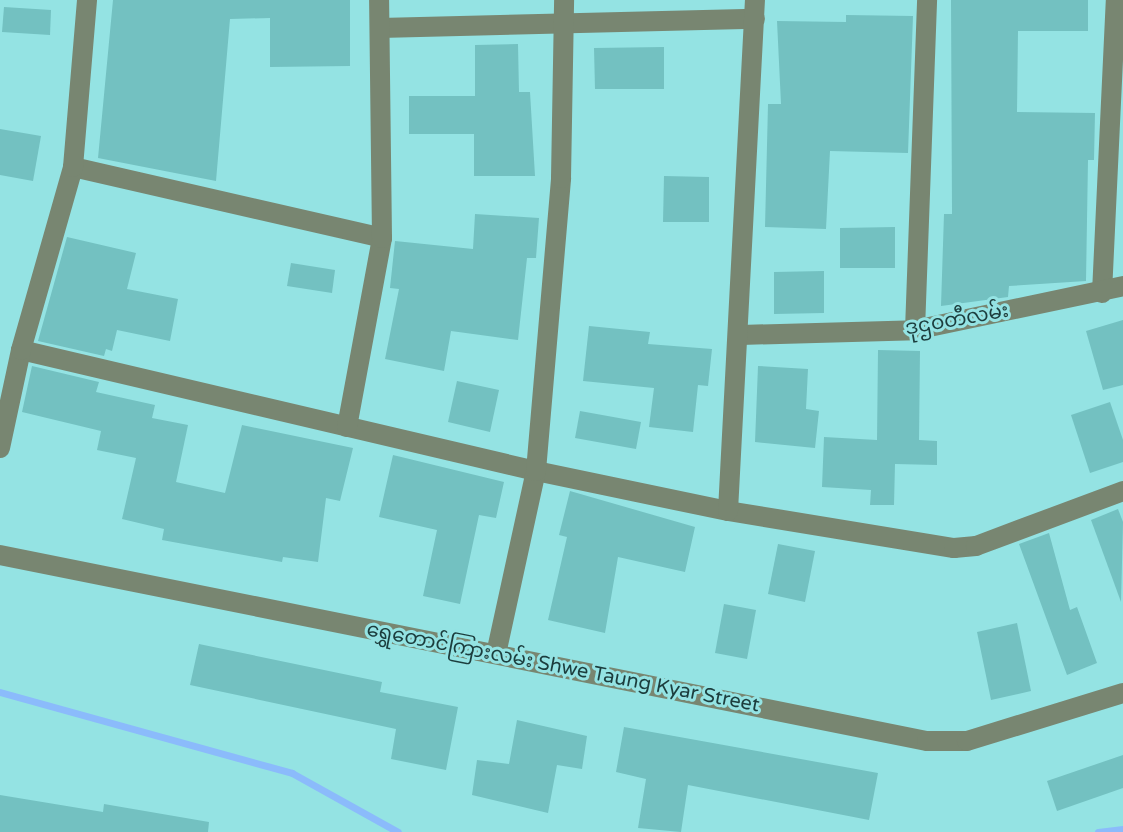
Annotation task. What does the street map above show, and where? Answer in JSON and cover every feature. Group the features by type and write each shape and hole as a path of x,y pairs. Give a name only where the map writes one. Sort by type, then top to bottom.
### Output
{"street":[{"path":"0,448 21,350 73,167 87,0"},
{"path":"347,427 382,238 379,0"},
{"path":"496,654 536,471 561,178 564,0"},
{"path":"915,330 927,0"},
{"path":"1102,293 1119,23 1116,0"},
{"path":"380,28 755,9 741,335 728,511"},
{"path":"73,167 382,238"},
{"name":"ဒုဌဝတီလမ်း","path":"741,335 915,330 1102,293 1123,286"},
{"path":"21,350 536,471 728,511 954,548 976,546 1123,491"},
{"name":"ရွှေတောင်ကြားလမ်း Shwe Taung Kyar Street","path":"0,555 927,741 967,741 1123,693"}],"building":[{"path":"113,0 350,0 350,66 270,67 270,18 230,19 216,181 98,158"},
{"path":"951,0 1088,0 1088,31 1018,31 1017,112 1095,113 1094,160 1088,160 1086,281 1009,286 1008,297 941,306 944,214 952,214"},
{"path":"4,7 51,10 50,35 2,32"},
{"path":"846,15 913,16 908,153 830,151 826,229 765,227 768,104 781,104 777,21 846,22"},
{"path":"518,44 519,92 530,92 535,176 474,176 474,134 409,134 409,96 475,96 475,45"},
{"path":"664,47 664,89 595,89 594,48"},
{"path":"0,129 41,136 33,181 0,175"},
{"path":"664,176 709,177 709,222 663,222"},
{"path":"475,214 539,218 536,258 527,258 518,340 451,331 444,371 385,359 399,289 390,288 395,241 473,249"},
{"path":"895,227 895,268 840,268 840,228"},
{"path":"67,237 136,253 127,289 178,299 170,341 117,330 112,351 106,349 104,356 38,341"},
{"path":"291,263 335,270 332,293 287,286"},
{"path":"824,271 824,313 774,314 774,272"},
{"path":"1123,320 1123,385 1103,390 1086,331"},
{"path":"589,326 650,332 648,344 712,349 708,386 698,385 693,432 649,427 654,388 583,381"},
{"path":"878,350 920,351 919,440 937,441 937,465 895,464 894,505 870,505 871,490 822,487 824,437 877,440"},
{"path":"32,366 99,382 96,392 155,405 152,418 188,425 176,482 225,493 242,425 353,448 340,501 326,498 318,562 283,557 282,562 162,540 164,529 122,519 136,458 97,450 101,431 22,412"},
{"path":"758,366 808,369 806,409 819,411 815,448 755,442"},
{"path":"457,381 499,390 490,432 448,422"},
{"path":"1110,402 1123,440 1123,462 1090,473 1071,415"},
{"path":"580,411 641,422 636,449 575,438"},
{"path":"393,455 504,482 496,518 479,515 460,604 423,596 437,530 379,517"},
{"path":"570,491 695,527 685,572 618,557 605,633 548,620 567,537 559,535"},
{"path":"1118,509 1123,522 1121,602 1091,520"},
{"path":"1049,533 1070,610 1077,607 1097,663 1067,675 1019,544"},
{"path":"778,544 815,551 805,602 768,594"},
{"path":"724,604 756,610 747,659 715,653"},
{"path":"1017,623 1031,691 991,700 977,632"},
{"path":"199,644 382,682 380,692 458,707 446,770 391,759 396,729 190,685"},
{"path":"517,720 587,736 582,769 557,765 548,813 472,795 477,760 509,764"},
{"path":"624,727 878,773 869,820 688,785 681,832 638,828 646,779 616,772"},
{"path":"1123,755 1123,788 1057,811 1047,781"},
{"path":"0,795 103,812 104,804 209,822 208,832 0,832"}],"waterway":[{"path":"0,692 292,773 398,832"},
{"path":"1098,832 1123,829"}]}
